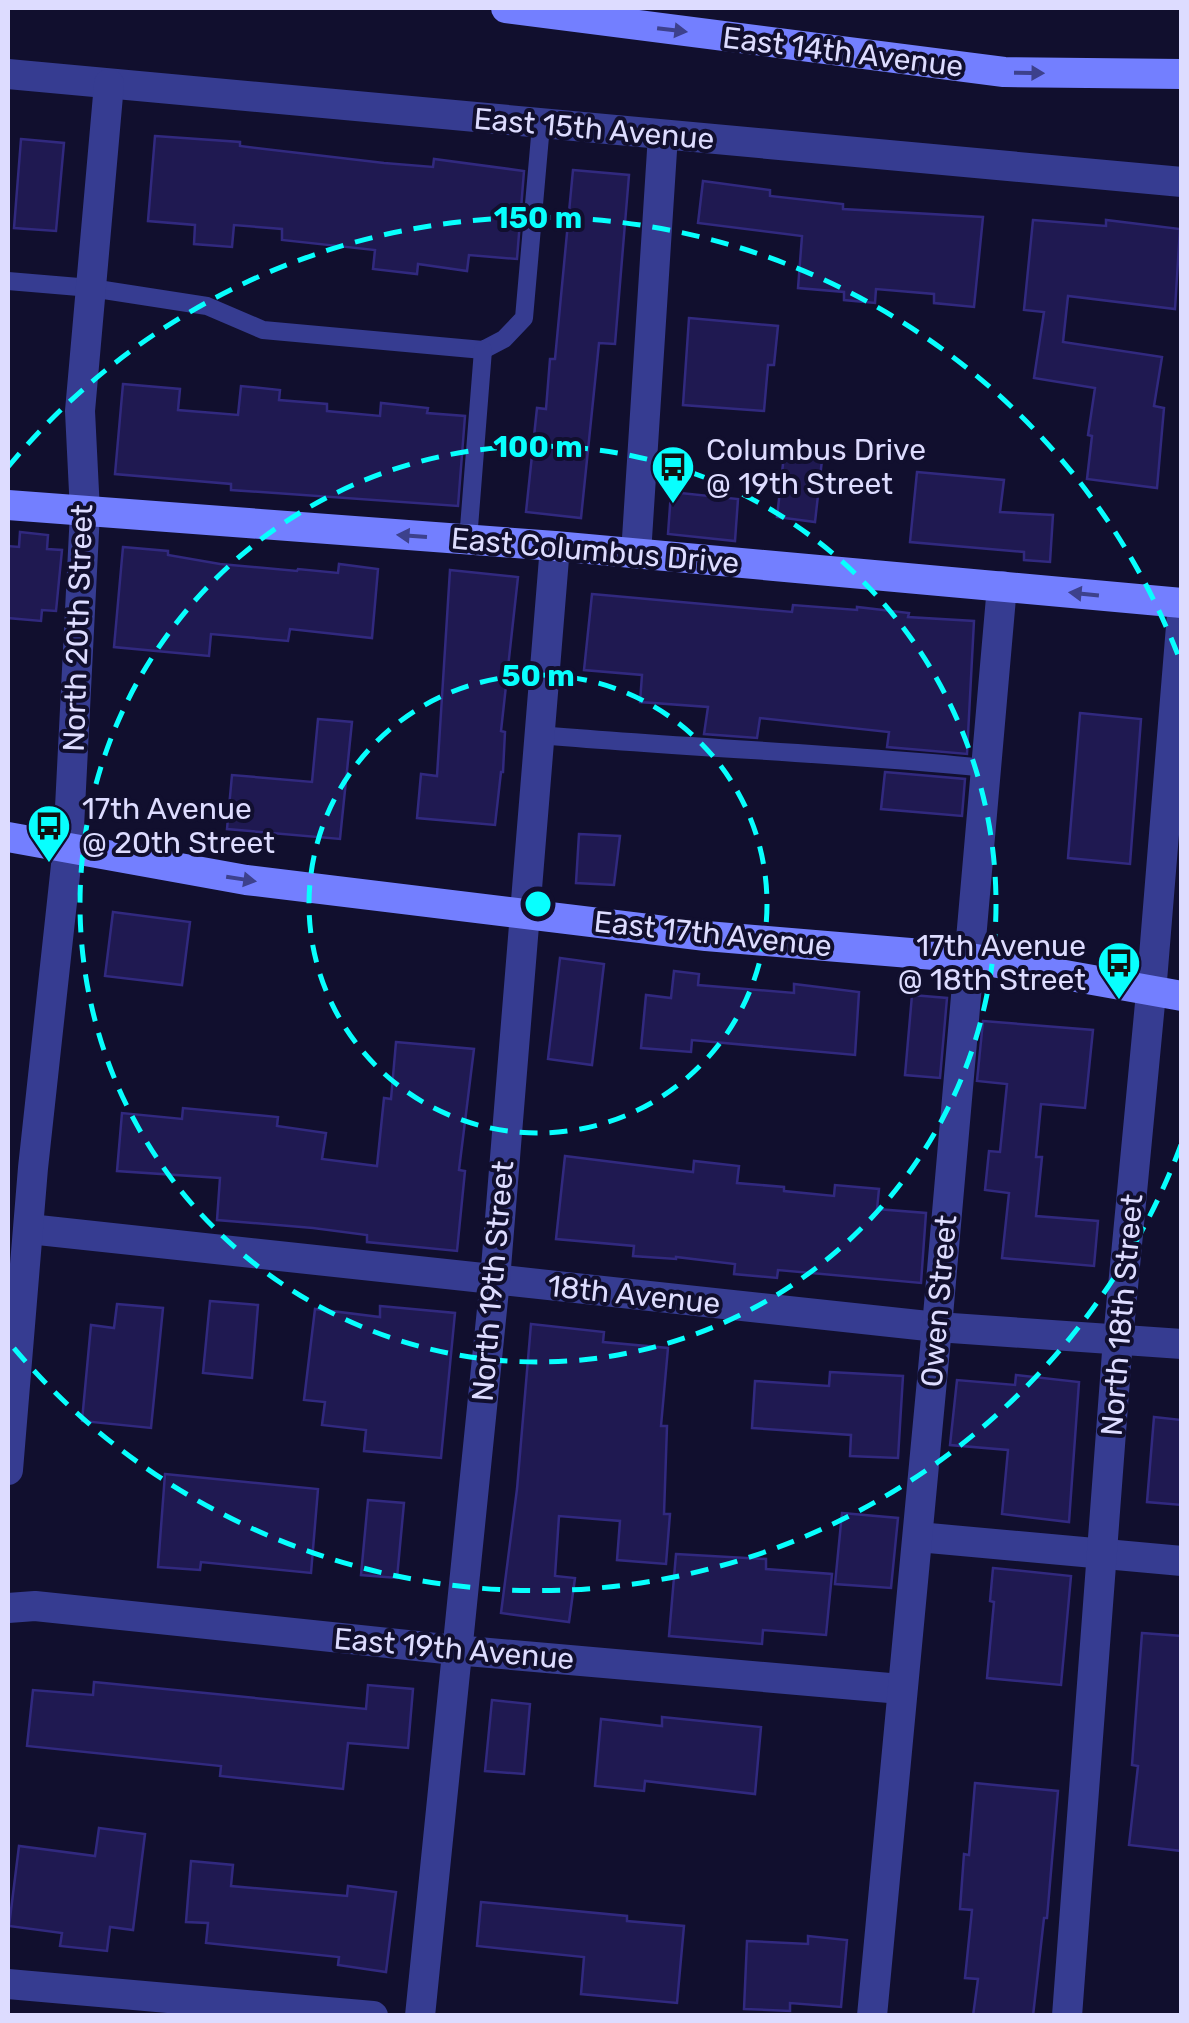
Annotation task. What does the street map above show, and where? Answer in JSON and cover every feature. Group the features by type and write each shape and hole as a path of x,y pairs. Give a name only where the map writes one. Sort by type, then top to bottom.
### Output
{"main road":[{"name":"East 14th Avenue","path":"506,8 1004,72 1182,74"},
{"name":"East Columbus Drive","path":"8,505 554,546 1182,603"},
{"name":"East 17th Avenue","path":"8,838 246,880 706,936 970,958 1166,995"}],"street":[{"name":"East 15th Avenue","path":"8,74 1182,182"},
{"name":"North 20th Street","path":"8,1470 28,1229 20,1164 68,847 84,512 80,411 109,84"},
{"path":"636,554 663,134"},
{"name":"North 19th Street","path":"420,2016 495,1280 554,546"},
{"name":"Owen Street","path":"872,2016 1002,586"},
{"name":"North 18th Street","path":"1067,2016 1118,1339 1166,995 1182,614"},
{"name":"18th Avenue","path":"28,1229 937,1327 1182,1344"},
{"path":"918,1537 1182,1561"},
{"name":"East 19th Avenue","path":"8,1608 35,1606 455,1650 901,1689"},
{"path":"8,1984 373,2016"}],"lane":[{"path":"8,280 207,306 263,330 483,350 504,339 524,318 541,125"},
{"path":"468,540 483,350"},
{"path":"539,735 871,756 986,768"}],"building":[{"path":"155,136 240,142 240,146 384,163 433,167 434,159 524,171 517,259 469,255 467,271 418,264 417,274 373,269 375,250 282,240 282,229 234,225 232,247 194,244 195,225 148,221"},
{"path":"21,139 64,143 56,231 14,228"},
{"path":"573,170 629,175 615,344 599,343 581,518 526,512 537,408 546,409 550,359 555,359"},
{"path":"703,181 770,190 770,196 843,204 843,209 983,217 974,307 934,303 934,294 876,289 875,303 844,300 844,292 798,288 802,236 698,223"},
{"path":"1033,220 1106,226 1106,220 1180,229 1175,309 1068,296 1063,342 1162,357 1154,406 1164,408 1157,488 1087,479 1095,388 1034,378 1044,312 1024,310"},
{"path":"689,318 778,326 774,365 768,365 764,411 683,405"},
{"path":"123,384 180,389 178,410 238,415 241,386 280,390 279,400 327,404 327,411 380,416 381,403 465,416 458,506 231,490 231,484 115,474"},
{"path":"784,455 822,460 815,522 777,517"},
{"path":"917,472 1004,480 1000,512 1053,515 1050,562 1024,560 1024,552 910,542"},
{"path":"671,492 738,499 735,541 668,534"},
{"path":"20,532 48,535 47,549 62,550 56,611 42,610 41,621 8,618 8,546 19,547"},
{"path":"123,547 168,551 168,555 220,564 297,571 338,573 339,564 378,569 372,638 290,629 288,641 211,634 209,656 114,647"},
{"path":"450,570 518,577 501,731 505,732 503,772 495,825 417,818 421,774 437,776"},
{"path":"592,594 792,612 793,605 857,607 909,613 908,617 974,621 967,754 887,747 889,732 760,718 757,738 704,734 708,707 640,702 642,675 584,670"},
{"path":"1080,713 1141,719 1130,864 1068,858"},
{"path":"318,719 352,722 340,839 227,829 232,775 312,782"},
{"path":"885,772 965,779 962,816 881,809"},
{"path":"579,834 620,836 614,885 576,883"},
{"path":"113,912 190,922 182,985 105,976"},
{"path":"560,958 604,964 592,1065 548,1059"},
{"path":"674,971 699,974 698,985 794,993 794,984 859,992 855,1055 692,1040 691,1052 641,1048 646,995 671,998"},
{"path":"912,995 947,998 940,1078 905,1075"},
{"path":"983,1021 1093,1030 1085,1108 1041,1104 1036,1157 1042,1157 1036,1216 1098,1221 1094,1266 1002,1258 1009,1193 985,1190 989,1151 1000,1152 1007,1084 977,1081"},
{"path":"396,1042 474,1049 459,1170 465,1171 457,1251 367,1242 367,1235 313,1228 217,1220 220,1178 117,1171 122,1113 182,1119 183,1108 278,1117 277,1126 326,1133 322,1159 377,1166 384,1098 391,1099"},
{"path":"565,1156 693,1172 694,1161 739,1166 737,1183 784,1187 784,1191 834,1196 835,1185 879,1189 877,1209 926,1213 921,1283 778,1270 777,1278 734,1274 735,1264 633,1256 634,1246 556,1239"},
{"path":"210,1301 258,1305 252,1378 203,1373"},
{"path":"117,1304 163,1308 151,1428 82,1421 91,1325 114,1328"},
{"path":"380,1306 455,1313 441,1458 364,1451 366,1430 322,1425 325,1402 304,1400 315,1309 380,1317"},
{"path":"531,1324 604,1332 603,1342 668,1348 661,1426 667,1426 664,1514 670,1514 666,1564 617,1560 620,1521 559,1516 555,1576 575,1578 569,1622 501,1613 517,1489"},
{"path":"830,1372 903,1376 898,1458 850,1456 851,1435 752,1428 755,1381 829,1386"},
{"path":"1016,1375 1079,1382 1069,1522 1002,1514 1008,1450 950,1445 957,1380 1015,1385"},
{"path":"1154,1417 1182,1420 1182,1505 1147,1502"},
{"path":"165,1474 318,1489 311,1573 201,1562 200,1570 158,1567"},
{"path":"368,1500 404,1503 397,1578 361,1575"},
{"path":"842,1513 898,1518 891,1588 835,1584"},
{"path":"676,1554 766,1559 766,1569 832,1574 826,1635 763,1630 762,1644 669,1636"},
{"path":"993,1568 1071,1576 1061,1685 987,1678"},
{"path":"1142,1633 1182,1636 1182,1851 1129,1845 1138,1766 1132,1765"},
{"path":"94,1682 366,1709 368,1685 413,1689 408,1748 348,1743 343,1789 220,1776 221,1766 27,1746 33,1690 93,1695"},
{"path":"492,1700 530,1704 524,1774 485,1771"},
{"path":"662,1717 761,1727 755,1794 645,1781 644,1791 595,1786 601,1719 662,1726"},
{"path":"975,1783 1058,1791 1047,1918 1033,2016 973,2016 978,1979 965,1978 972,1910 960,1909"},
{"path":"99,1828 145,1834 133,1930 110,1927 107,1951 60,1946 62,1933 9,1926 19,1846 95,1856"},
{"path":"191,1861 233,1865 231,1886 347,1896 348,1886 396,1892 386,1972 338,1965 339,1957 206,1943 208,1923 186,1922"},
{"path":"481,1902 627,1916 627,1921 684,1926 677,2003 581,1994 584,1957 477,1946"},
{"path":"808,1936 847,1940 841,2007 790,2003 790,2011 744,2009 747,1941 808,1944"}],"place":[{"name":"Columbus Drive @ 19th Street","path":"673,505"},
{"name":"17th Avenue @ 20th Street","path":"49,864"},
{"name":"17th Avenue @ 18th Street","path":"1119,1001"}]}
